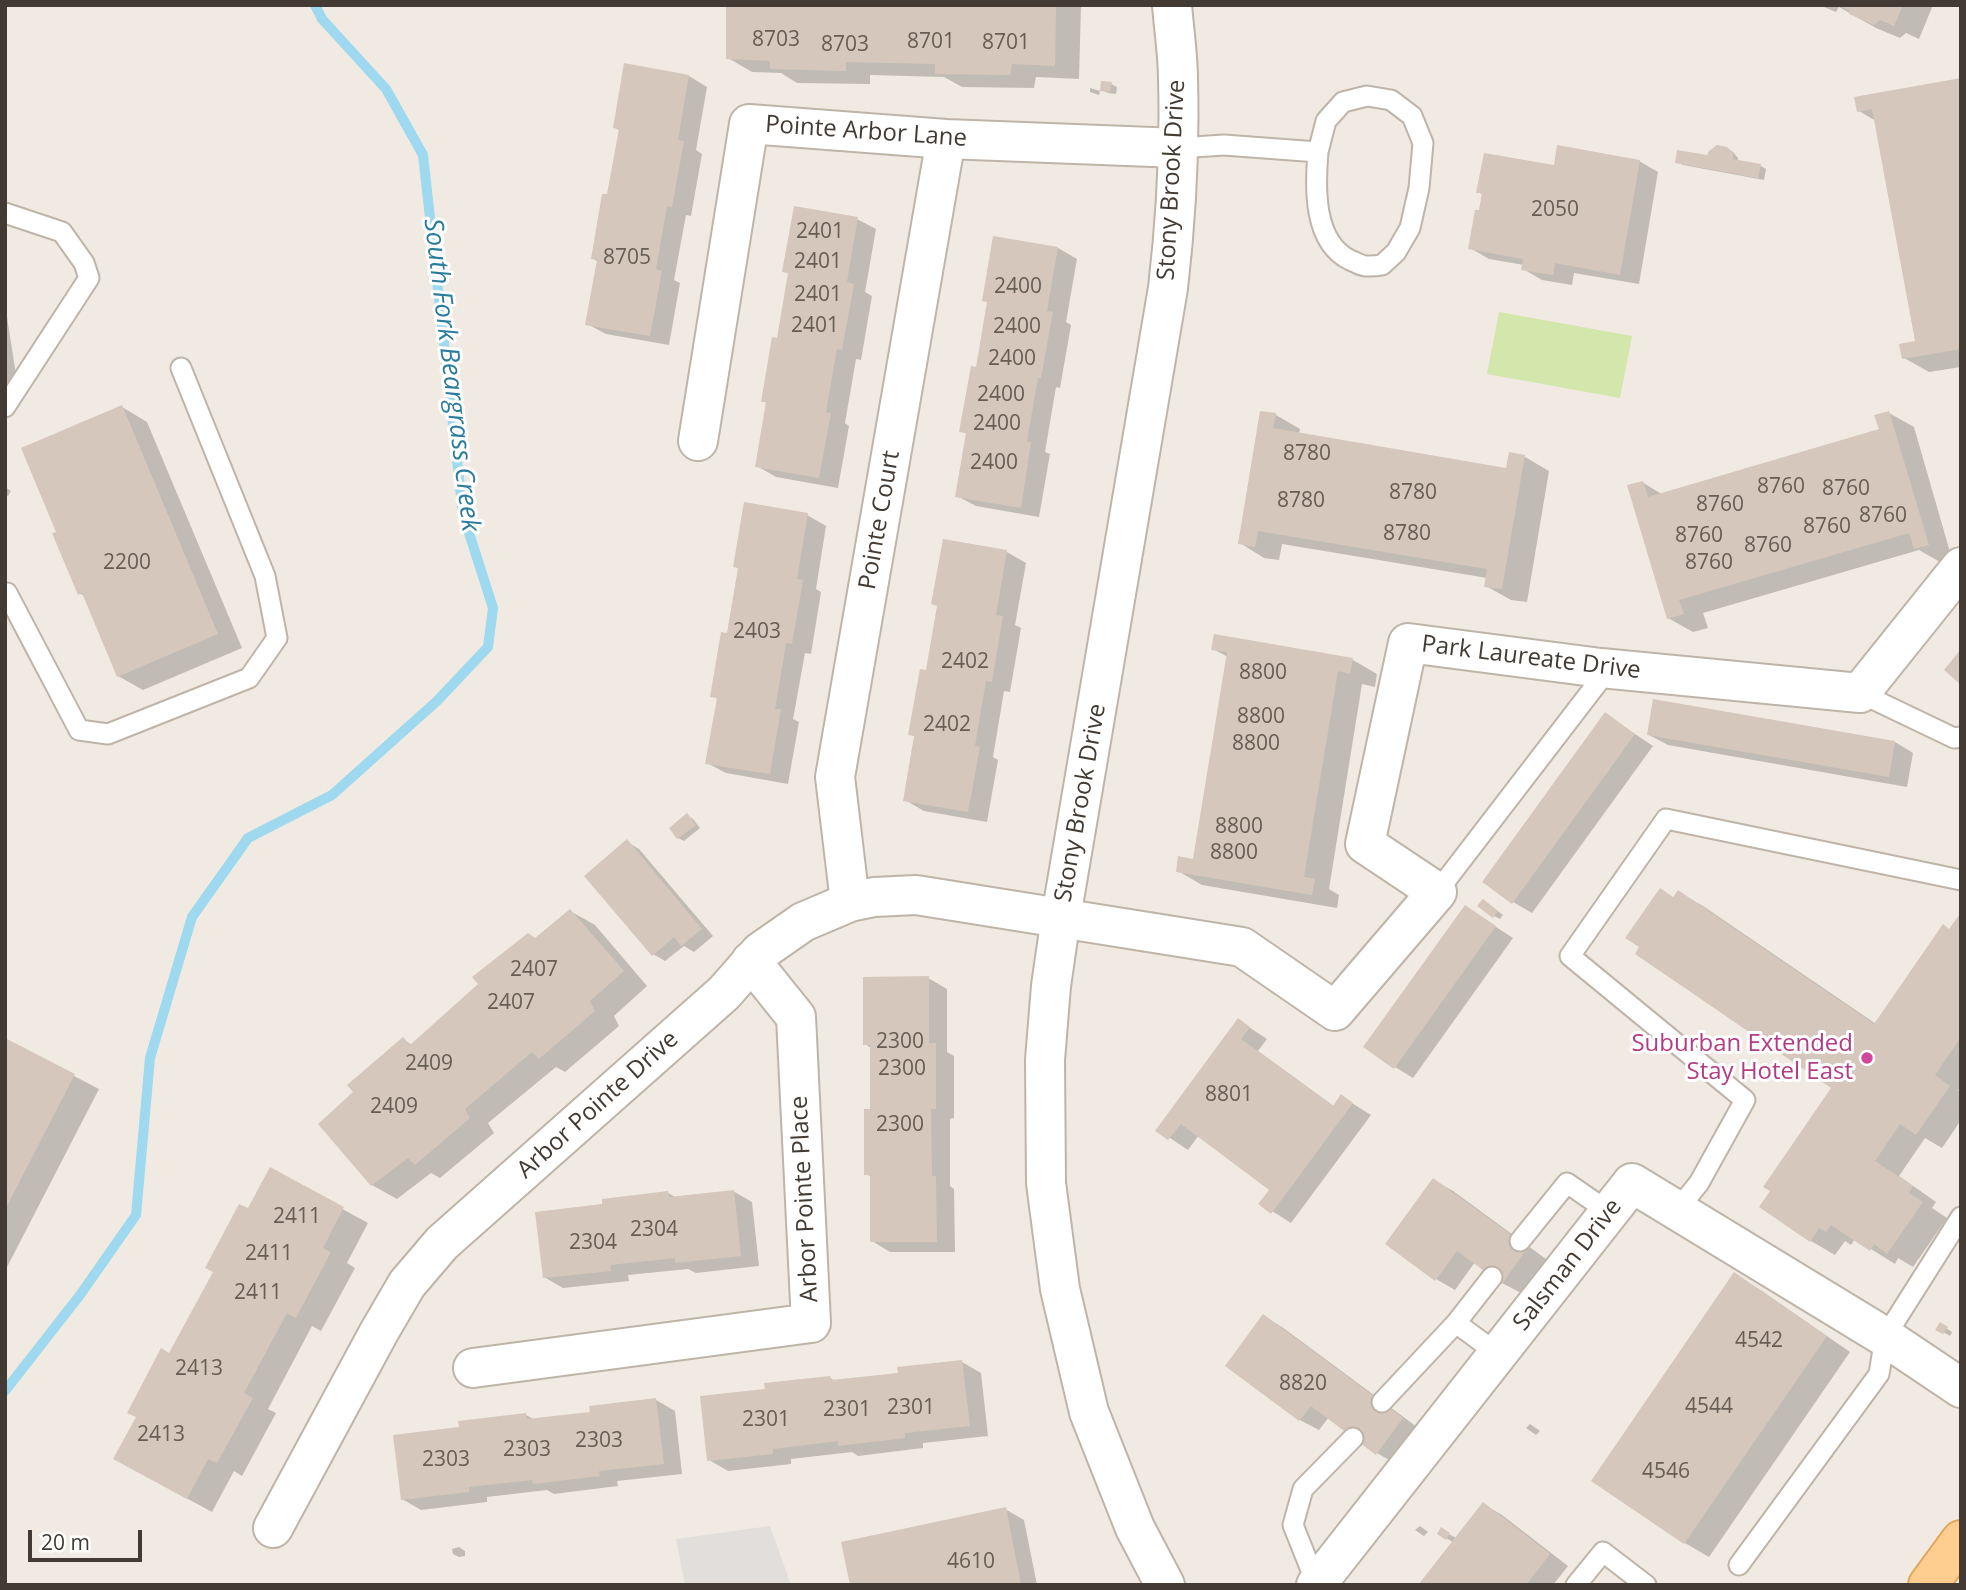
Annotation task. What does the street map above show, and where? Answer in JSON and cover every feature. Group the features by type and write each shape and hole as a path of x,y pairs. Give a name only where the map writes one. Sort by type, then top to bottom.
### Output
{"main road":[{"path":"1928,1585 1961,1540"}],"street":[{"name":"Stony Brook Drive","path":"1165,1585 1135,1528 1089,1412 1060,1289 1046,1183 1045,1060 1051,986 1061,917 1168,288 1176,216 1178,148 1178,78 1172,5"},
{"name":"Pointe Arbor Lane","path":"698,441 749,124 946,139 1178,148"},
{"name":"Pointe Court","path":"850,902 835,777 946,139"},
{"path":"1860,693 1961,567"},
{"name":"Park Laureate Drive","path":"1437,892 1365,844 1409,643 1609,668 1860,693"},
{"path":"1061,917 1242,947 1335,1011 1437,892"},
{"name":"Arbor Pointe Drive","path":"273,1528 407,1284 442,1243 724,993 760,952 803,922 850,902 874,897 916,895 1061,917"},
{"name":"Arbor Pointe Place","path":"473,1368 811,1323 796,1017 751,961"},
{"name":"Salsman Drive","path":"1317,1585 1632,1183 1885,1338 1961,1388"}],"lane":[{"path":"1367,96 1391,100 1412,116 1423,143 1419,188 1410,228 1396,252 1382,265 1363,266 1342,256 1329,242 1318,208 1318,152 1326,121 1343,102 1367,96"},
{"path":"1178,148 1224,145 1318,152"},
{"path":"5,213 62,232 84,263 89,278 5,407"},
{"path":"5,593 8,593 79,730 108,734 249,678 277,638 265,576 181,368"},
{"path":"1437,892 1609,668"},
{"path":"1860,693 1954,738 1961,737"},
{"path":"1677,1210 1699,1183 1745,1100 1570,956 1666,819 1961,880"},
{"path":"1521,1241 1567,1183 1609,1212"},
{"path":"1739,1565 1879,1374 1885,1338 1961,1217"},
{"path":"1382,1402 1456,1323 1492,1277"},
{"path":"1456,1323 1498,1354"},
{"path":"1317,1585 1293,1525 1303,1489 1353,1438"},
{"path":"1576,1585 1604,1552 1646,1585"}],"green space":[{"path":"1499,312 1632,336 1620,398 1487,374"}],"shaded area":[{"path":"770,1526 791,1585 685,1585 676,1539"}],"building":[{"path":"726,5 1056,5 1055,66 1012,64 1010,75 935,74 935,64 846,62 846,71 770,69 770,61 726,59"},
{"path":"1838,5 1903,5 1894,26 1880,20 1874,25 1849,14 1850,11"},
{"path":"624,63 689,75 678,140 684,141 672,207 667,206 656,269 662,271 650,336 585,325 597,260 591,259 602,194 607,194 619,129 613,128"},
{"path":"1961,78 1961,349 1902,359 1899,344 1915,341 1872,109 1857,112 1854,97"},
{"path":"1101,81 1112,82 1110,92 1100,91"},
{"path":"1557,145 1640,160 1620,275 1555,263 1553,275 1521,270 1523,259 1468,249 1475,210 1479,210 1482,193 1476,193 1484,153 1554,165"},
{"path":"1717,145 1727,147 1733,153 1733,159 1761,164 1758,178 1675,163 1677,150 1707,155"},
{"path":"794,206 858,217 847,282 854,284 842,350 837,349 826,412 831,413 819,478 755,467 766,402 761,402 772,337 777,338 788,273 782,272"},
{"path":"993,236 1058,247 1047,311 1053,312 1027,441 1031,442 1021,508 955,497 966,433 959,432 971,366 976,367 987,302 982,301"},
{"path":"122,405 218,634 117,677 82,593 78,595 52,533 56,532 21,448"},
{"path":"1260,411 1276,413 1273,428 1506,468 1509,452 1525,455 1502,589 1484,587 1487,569 1258,531 1255,547 1238,544"},
{"path":"1889,411 1929,545 1914,549 1909,533 1679,600 1684,614 1667,619 1627,485 1643,481 1648,497 1879,429 1874,415"},
{"path":"744,502 808,513 797,579 803,580 792,644 786,643 775,709 781,709 770,774 705,764 717,698 710,697 721,632 727,633 738,568 733,567"},
{"path":"943,539 1007,550 996,615 1003,616 992,682 986,681 975,746 980,747 968,812 903,801 914,736 908,735 920,669 926,670 937,606 931,604"},
{"path":"1214,634 1353,658 1350,674 1338,671 1304,877 1315,879 1312,895 1176,872 1178,856 1193,859 1227,652 1211,650"},
{"path":"1961,649 1961,685 1944,670"},
{"path":"1653,699 1895,741 1889,777 1647,735"},
{"path":"1605,712 1635,734 1512,904 1482,882"},
{"path":"687,813 696,825 677,839 669,828"},
{"path":"627,839 702,929 681,946 674,937 652,956 584,876"},
{"name":"Suburban Extended Stay Hotel East","path":"1660,888 1673,897 1678,890 1874,1024 1943,924 1949,929 1959,915 1961,916 1961,1041 1959,1040 1935,1075 1950,1086 1916,1135 1900,1124 1875,1161 1913,1186 1909,1193 1923,1202 1887,1254 1874,1244 1870,1251 1831,1225 1826,1232 1819,1228 1810,1242 1759,1207 1770,1191 1763,1187 1831,1088 1635,954 1639,947 1625,938"},
{"path":"1483,899 1498,911 1493,918 1477,906"},
{"path":"1465,905 1496,926 1394,1069 1363,1047"},
{"path":"570,909 624,971 590,1001 595,1011 539,1059 532,1052 465,1109 470,1118 415,1165 408,1158 371,1186 318,1124 353,1092 347,1085 403,1037 410,1045 478,984 472,977 528,933 535,938"},
{"path":"929,976 929,1043 936,1043 936,1109 931,1109 937,1242 870,1242 870,1175 864,1175 864,1109 870,1109 870,1045 863,1045 863,977"},
{"path":"1238,1018 1250,1027 1241,1039 1333,1106 1341,1094 1353,1103 1271,1214 1258,1204 1269,1190 1181,1124 1168,1140 1155,1131"},
{"path":"5,1038 75,1074 5,1210"},
{"path":"270,1167 344,1207 323,1248 331,1252 296,1318 287,1313 244,1393 253,1398 217,1463 208,1459 187,1499 113,1459 136,1417 127,1413 161,1348 169,1353 213,1272 205,1268 239,1204 248,1208"},
{"path":"1433,1178 1528,1247 1502,1284 1457,1251 1435,1281 1385,1244"},
{"path":"734,1190 741,1256 675,1263 675,1258 610,1265 611,1271 543,1278 535,1212 602,1204 602,1199 668,1191 669,1197"},
{"path":"1734,1272 1827,1336 1684,1544 1591,1481"},
{"path":"1263,1314 1403,1418 1376,1455 1311,1406 1299,1421 1225,1366"},
{"path":"1940,1322 1948,1327 1943,1334 1935,1330"},
{"path":"962,1360 970,1426 905,1433 905,1438 838,1446 838,1441 773,1449 773,1454 707,1461 700,1396 765,1389 764,1383 898,1373 897,1367"},
{"path":"656,1398 664,1464 599,1471 600,1476 533,1484 532,1480 469,1487 469,1492 401,1500 393,1435 459,1427 458,1421 526,1413 527,1419 590,1412 589,1406"},
{"path":"1483,1502 1550,1554 1526,1585 1418,1585"},
{"path":"1006,1507 1021,1585 850,1585 841,1542"},
{"path":"1441,1527 1450,1533 1446,1540 1437,1534"}],"waterway":[{"name":"South Fork Beargrass Creek","path":"5,1391 80,1295 136,1215 150,1058 192,917 248,838 332,795 437,701 488,647 493,608 463,514 423,155 386,89 322,19 315,5"}],"place":[{"name":"Suburban Extended Stay Hotel East","path":"1867,1058"}]}
